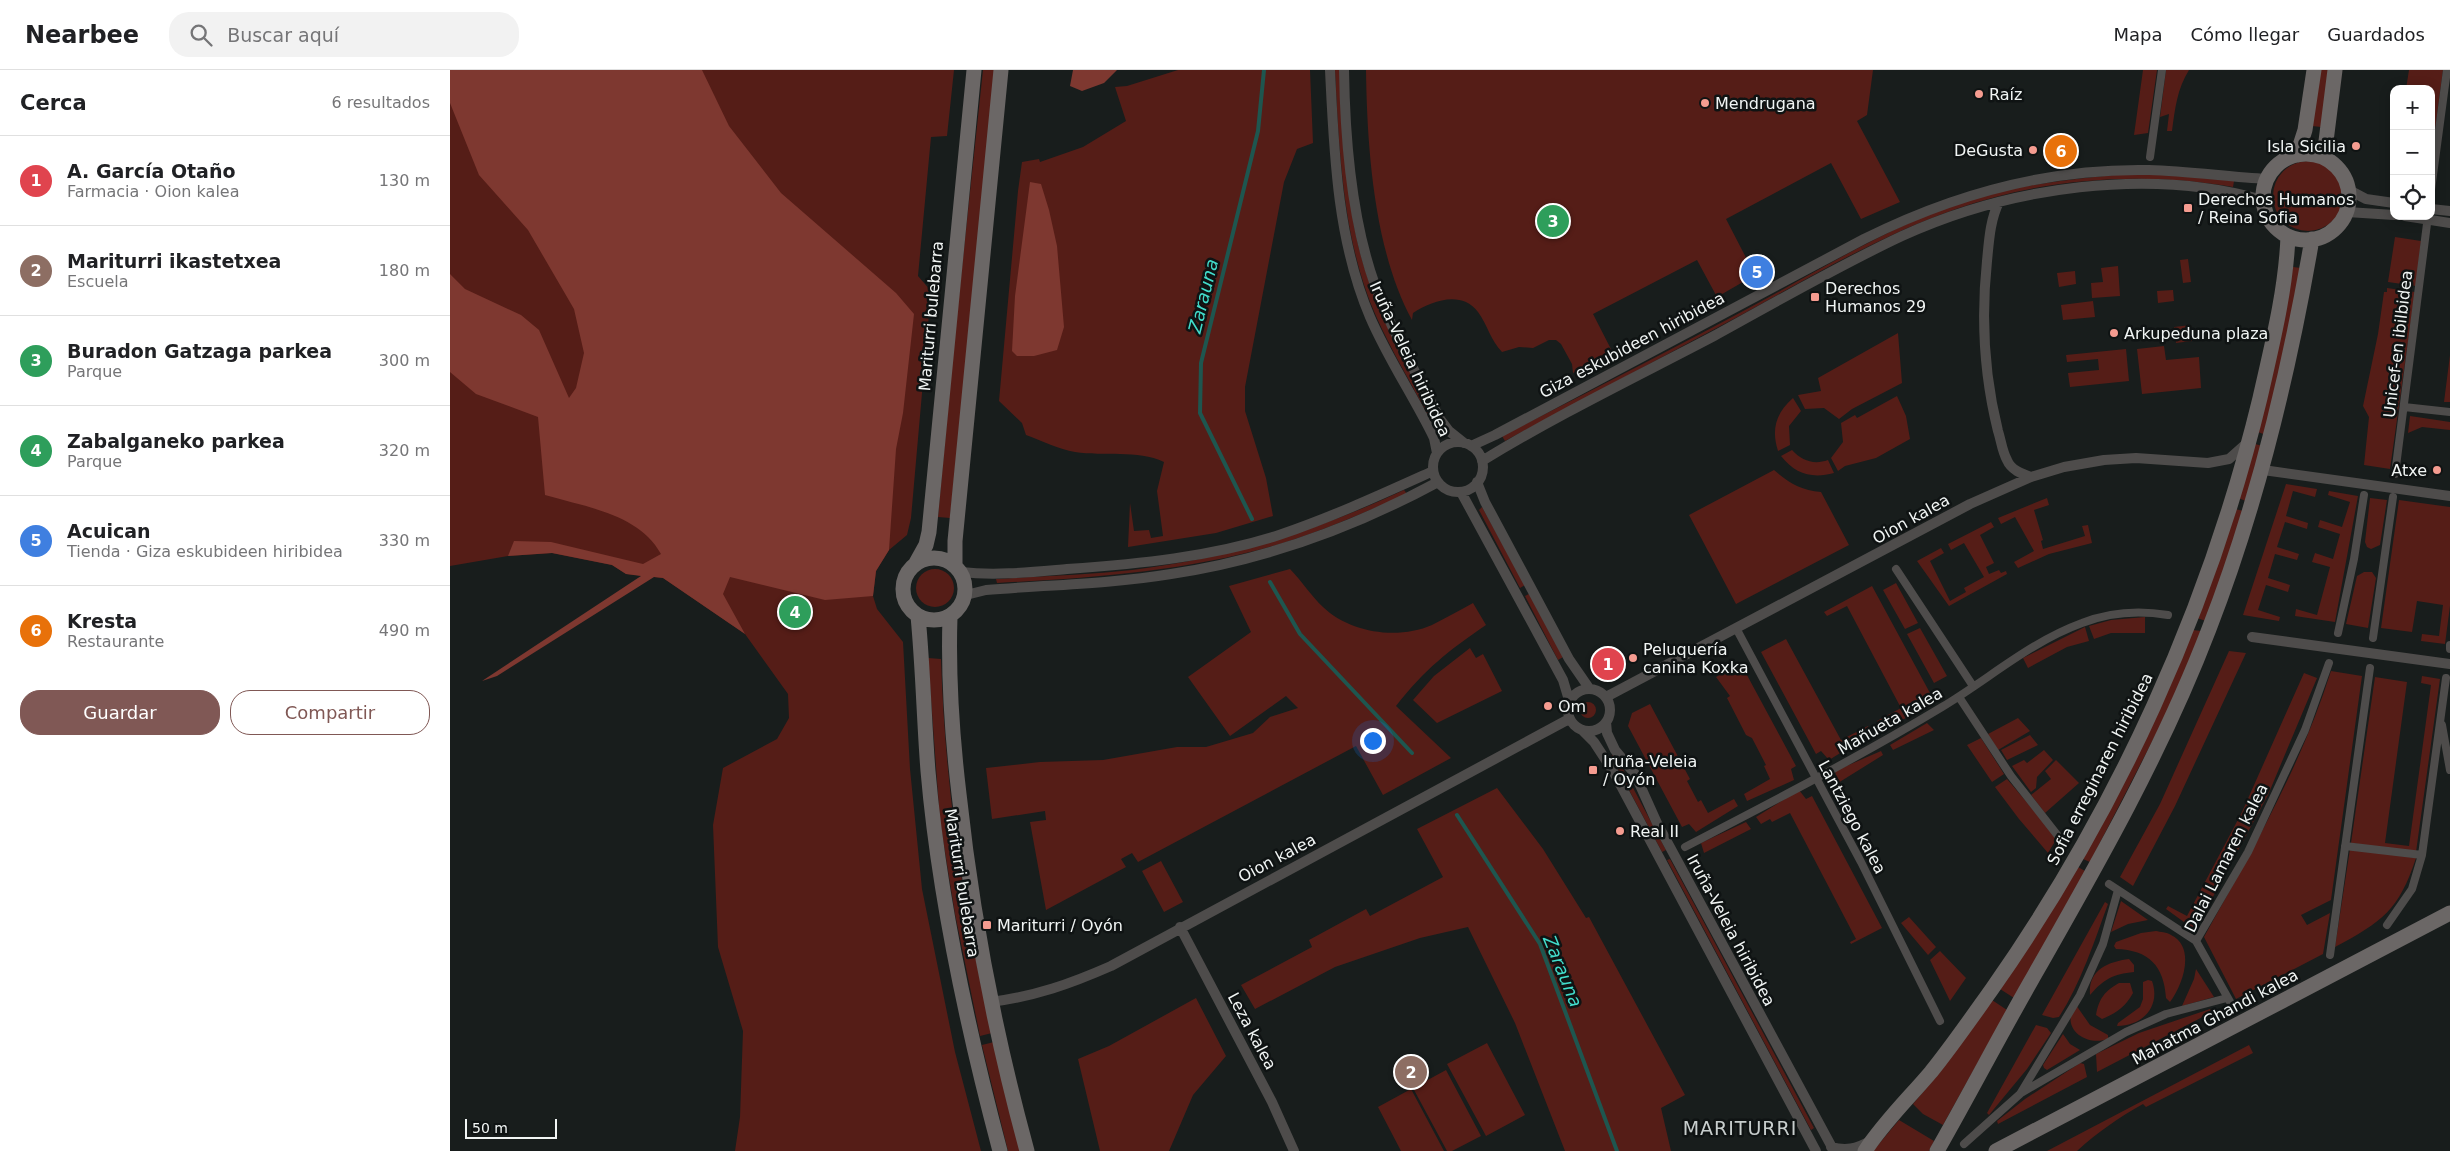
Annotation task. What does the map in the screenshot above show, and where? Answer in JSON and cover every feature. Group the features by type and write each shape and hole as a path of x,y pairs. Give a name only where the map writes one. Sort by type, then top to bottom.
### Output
{"main road":[{"name":"Mariturri bulebarra","path":"916,563 926,545 929,532 974,70"},
{"path":"958,569 943,559 929,558 916,563 904,580 903,590 907,605 918,616 928,620 939,620 950,617 963,604 966,595 966,583 958,569 955,541 1001,70"},
{"path":"2297,155 2305,130 2314,70"},
{"path":"2324,158 2335,70"},
{"path":"2310,154 2324,158 2340,170 2349,190 2347,212 2333,231 2312,240 2288,236 2271,221 2263,200 2267,179 2274,168 2285,160 2297,155 2310,154"},
{"name":"Sofia erreginaren hiribidea","path":"1869,1145 1933,1069 1992,990 2067,873 2142,732 2189,622 2226,518 2249,440 2275,328 2287,260 2288,236"},
{"path":"1937,1151 2088,880 2159,745 2209,629 2263,470 2289,363 2312,240"},
{"name":"Mariturri bulebarra","path":"918,616 928,772 939,858 964,997 1000,1151"},
{"name":"Mariturri bulebarra","path":"950,617 950,688 954,755 964,852 991,1002 1027,1151"},
{"name":"Mahatma Ghandi kalea","path":"1996,1151 2450,914"}],"street":[{"name":"Iruña-Veleia hiribidea","path":"1330,70 1339,187 1345,230 1357,280 1370,317 1434,438 1437,453"},
{"name":"Iruña-Veleia hiribidea","path":"1344,70 1353,186 1374,283 1396,335 1440,419 1448,431 1467,444"},
{"path":"2150,157 2162,70"},
{"path":"2433,175 2448,70"},
{"name":"Giza eskubideen hiribidea","path":"1467,444 1496,435 1864,239 1897,223 1959,198 2020,182 2102,171 2189,172 2267,179"},
{"name":"Giza eskubideen hiribidea","path":"1482,460 1878,248 1933,224 1999,202 2057,191 2146,184 2220,190 2263,200"},
{"path":"2349,190 2366,199 2390,202"},
{"path":"1999,202 1994,213 1989,240 1983,295 1987,374 1993,410 2007,462 2018,472 2031,477"},
{"path":"2435,209 2450,211"},
{"path":"2347,212 2390,215"},
{"name":"Unicef-en ibilbidea","path":"2395,474 2428,220"},
{"path":"2435,220 2450,223"},
{"path":"2404,407 2450,412"},
{"name":"Oion kalea","path":"1606,697 1970,504 2031,477 2064,467 2104,460 2172,459 2208,463 2229,459 2249,440"},
{"path":"1449,444 1467,444 1482,460 1482,468 1477,482 1461,492 1444,488 1438,482 1433,471 1433,462 1437,453 1449,444"},
{"path":"2263,470 2450,496"},
{"path":"958,569 984,575 1117,566 1174,559 1278,535 1359,505 1433,471"},
{"path":"966,595 986,590 1171,574 1235,561 1331,532 1438,482"},
{"path":"1477,482 1485,502 1569,658 1589,688"},
{"path":"1461,492 1563,680 1569,700 1567,710 1569,719 1577,728 1591,731 1600,728 1610,714 1610,705 1606,697 1599,691 1589,688 1574,694 1569,700"},
{"path":"2338,633 2354,559 2364,494"},
{"path":"2373,638 2392,497"},
{"path":"1896,569 1973,686"},
{"name":"Mañueta kalea","path":"1685,847 1816,779 1959,696 2045,640 2080,623 2129,612 2168,614"},
{"name":"Lantziego kalea","path":"1736,628 1861,862 1940,1021"},
{"path":"2252,637 2450,664"},
{"name":"Dalai Lamaren kalea","path":"2233,1007 2196,941 2252,843 2305,730 2329,663"},
{"path":"2330,955 2370,668"},
{"path":"2387,925 2412,889 2422,855 2446,678"},
{"path":"1959,696 2011,776 2062,841"},
{"path":"2441,716 2450,770"},
{"name":"Oion kalea","path":"991,1002 1046,992 1069,985 1111,966 1180,927 1569,719"},
{"name":"Iruña-Veleia hiribidea","path":"1606,722 1615,750 1635,774 1656,822 1832,1149"},
{"name":"Iruña-Veleia hiribidea","path":"1582,730 1594,742 1613,771 1816,1151"},
{"path":"2345,846 2422,855"},
{"path":"2109,884 2196,941"},
{"path":"2020,1094 2080,995 2103,944 2118,890"},
{"name":"Leza kalea","path":"1180,927 1272,1102 1294,1151"},
{"path":"1964,1144 2020,1094 2133,1029 2166,1014 2227,998"},
{"path":"1832,1149 1852,1149 1869,1145"}],"shaded area":[{"path":"450,70 954,70 947,136 931,137 918,276 931,291 911,518 907,535 889,550 876,571 873,596 877,609 903,642 910,769 922,889 955,1052 981,1151 735,1151 740,1117 743,1031 718,947 713,825 723,768 777,739 789,718 788,694 745,634 663,578 626,574 612,565 552,553 508,556 450,566"},
{"path":"450,70 702,70 729,126 781,193 896,293 914,314 903,413 896,449 889,550 876,571 873,596 825,600 730,577 723,594 745,634 663,578 654,577 497,676 482,681 641,576 626,574 612,565 552,553 508,556 514,541 551,542 643,564 661,554 651,540 625,521 594,508 545,495 538,417 476,394 450,372 450,274 465,289 521,315 539,330 569,398 576,388 584,353 574,309 528,230 479,175 450,103"},
{"path":"983,70 996,70 950,518 938,517 955,333"},
{"path":"1073,70 1117,70 1104,83 1082,91 1070,86"},
{"path":"1178,70 1310,70 1313,143 1297,149 1284,182 1245,387 1245,411 1266,478 1273,516 1216,533 1128,547 1130,503 1134,531 1149,530 1151,538 1163,536 1157,491 1164,462 1132,454 1075,452 1050,445 1026,435 1022,423 999,401 1018,191 1022,162 1039,159 1040,162 1083,147 1126,121 1115,87 1127,86"},
{"path":"1335,70 1340,70 1347,169 1353,219 1364,266 1370,286 1386,323 1433,414 1429,417 1376,316 1356,258 1341,163"},
{"path":"1366,70 1873,70 1867,115 1857,121 1900,202 1861,219 1831,163 1726,219 1755,275 1717,297 1697,260 1593,314 1613,353 1573,373 1572,364 1561,344 1556,340 1549,340 1533,348 1519,347 1502,352 1478,312 1471,305 1463,301 1455,299 1437,302 1413,313 1412,320 1399,293 1381,231 1371,165"},
{"path":"2143,70 2157,70 2148,133 2134,135"},
{"path":"2166,70 2189,70 2179,92 2172,131 2167,131 2169,114 2160,117"},
{"path":"2320,70 2329,70 2321,127 2312,126"},
{"path":"2409,70 2443,70 2435,130 2435,85 2407,85"},
{"path":"2315,161 2328,167 2337,176 2341,182 2343,196 2341,210 2333,221 2322,229 2301,231 2294,229 2283,221 2275,210 2273,189 2275,182 2283,171 2294,163"},
{"path":"2138,173 2203,176 2234,181 2233,187 2163,179 2093,180 2024,190 1956,209 1928,219 1847,257 1505,441 1502,436 1696,336 1871,241 1958,203 2026,186 2063,180"},
{"path":"1030,182 1041,184 1049,210 1057,246 1064,327 1057,350 1034,356 1017,356 1012,351 1015,296"},
{"path":"2395,237 2421,241 2416,286 2388,282"},
{"path":"2188,259 2191,282 2183,283 2180,260"},
{"path":"2118,266 2120,296 2092,298 2091,283 2103,282 2101,268"},
{"path":"2293,267 2301,268 2266,435 2258,432"},
{"path":"2075,271 2076,284 2059,287 2057,273"},
{"path":"2387,288 2415,292 2390,469 2364,465 2369,417 2363,406 2378,334 2384,292 2387,292"},
{"path":"2173,290 2174,301 2158,303 2157,291"},
{"path":"2093,301 2095,317 2063,320 2061,305"},
{"path":"2191,325 2192,341 2176,343 2174,327"},
{"path":"1898,333 1902,383 1852,409 1839,419 1824,408 1805,409 1798,395 1821,391 1818,378"},
{"path":"2164,346 2166,360 2199,357 2201,388 2142,394 2137,349"},
{"path":"2126,349 2129,381 2070,387 2068,373 2099,370 2098,359 2067,362 2066,355"},
{"path":"2450,355 2450,402 2444,402"},
{"path":"1897,396 1906,416 1910,439 1876,458 1845,466 1838,471 1831,458 1843,442 1841,423 1855,415 1857,418"},
{"path":"1793,398 1801,411 1789,426 1790,445 1778,451 1775,436 1776,422 1782,410"},
{"path":"2410,416 2450,422 2450,430 2422,427 2408,433"},
{"path":"2255,444 2263,446 2246,501 2238,498"},
{"path":"1792,450 1808,461 1828,460 1834,473 1811,475 1798,471 1781,456"},
{"path":"1774,470 1796,485 1807,490 1821,492 1849,545 1736,604 1689,515"},
{"path":"2286,484 2317,489 2315,497 2293,491 2286,516 2308,523 2307,529 2285,522 2277,547 2299,554 2297,560 2275,554 2268,578 2290,585 2288,592 2266,585 2258,610 2280,617 2279,621 2243,615"},
{"path":"1404,490 1407,494 1361,514 1283,543 1248,553 1177,567 1105,576 997,583 996,579 1132,570 1203,558 1271,541 1305,530 1371,505"},
{"path":"2329,491 2358,496 2335,622 2295,616 2296,609 2317,615 2330,567 2312,562 2315,553 2333,559 2340,534 2318,527 2320,520 2342,527 2350,502 2328,495"},
{"path":"2047,498 2049,505 2034,510 2043,540 2041,541 2043,549 2085,536 2082,526 2088,525 2092,543 2049,554 2018,568 2014,562 2034,551 2015,517 2001,524 1998,518"},
{"path":"2370,498 2387,500 2380,545 2371,549 2367,547 2365,542"},
{"path":"2399,500 2450,507 2450,606 2445,644 2421,641 2422,634 2439,636 2443,605 2417,601 2412,632 2381,628"},
{"path":"1482,507 1525,585 1520,588 1479,510"},
{"path":"2235,509 2244,511 2206,621 2197,618"},
{"path":"1991,522 1994,527 1980,535 1994,563 1986,567 1989,574 1999,570 2001,573 2006,571 2007,574 1949,606 1917,561 1941,548 1944,553 1930,561 1950,601 1966,592 1964,588 1984,577 1964,543 1951,550 1948,544"},
{"path":"935,569 949,574 954,588 949,602 935,607 921,602 916,588 921,574"},
{"path":"1290,569 1319,603 1334,616 1360,628 1375,631 1390,633 1419,630 1473,603 1486,625 1438,661 1417,681 1396,706 1451,758 1383,795 1356,746 1138,862 1132,853 1121,859 1126,867 1046,910 1030,822 1046,820 1045,811 992,819 986,768 1040,762 1103,760 1177,747 1206,747 1253,733 1270,717 1298,708 1286,696 1230,736 1188,677 1251,632 1229,586"},
{"path":"2364,572 2372,572 2376,578 2368,628 2346,624 2357,576"},
{"path":"1896,583 1918,623 1905,629 1883,590"},
{"path":"1872,586 1930,693 1918,699 1921,711 1882,729 1877,721 1901,708 1847,606 1827,616 1824,612"},
{"path":"1529,594 1563,657 1558,660 1525,596"},
{"path":"2145,617 2145,633 2111,633 2094,639 2089,626 2111,620"},
{"path":"2085,627 2089,641 2067,647 2028,668 2023,658"},
{"path":"1920,628 1947,676 1934,683 1907,634"},
{"path":"2193,630 2201,631 2172,703 2090,862 2083,859"},
{"path":"1786,639 1841,740 1868,726 1871,734 1829,760 1821,751 1816,754 1761,652"},
{"path":"1470,648 1476,658 1483,654 1502,691 1437,723 1413,700 1434,676"},
{"path":"2229,651 2246,653 2175,806 2133,886 2120,877 2160,804"},
{"path":"928,658 941,659 951,801 957,847 972,941 992,1033 980,1036 955,914 940,821"},
{"path":"1741,664 1796,766 1791,769 1794,780 1747,801 1744,794 1770,779 1764,766 1766,765 1752,738 1746,735 1727,698 1730,696 1716,677"},
{"path":"2331,671 2362,676 2331,900 2301,915 2307,925 2330,913 2323,954 2236,999 2204,937 2257,840 2290,774 2319,706"},
{"path":"2304,673 2317,678 2268,795 2195,930 2166,909 2168,906 2187,916 2242,812"},
{"path":"2422,676 2440,679 2416,852 2351,843 2375,677 2407,682 2385,843 2409,846 2431,685 2421,683"},
{"path":"1585,702 1591,702 1596,707 1594,716 1585,718 1580,713 1580,707"},
{"path":"1650,704 1690,779 1687,781 1698,802 1701,800 1708,813 1734,799 1738,806 1696,832 1689,824 1682,827 1628,726 1632,713"},
{"path":"2018,718 2030,731 1998,750 1988,734"},
{"path":"1927,723 1934,730 1893,750 1890,745"},
{"path":"2030,735 2038,745 2007,760 2001,750"},
{"path":"1981,738 2004,774 1992,782 1967,745"},
{"path":"2044,750 2053,760 2037,777 2036,788 2031,792 2012,766 2024,760 2027,763"},
{"path":"1881,751 1883,755 1838,783 1835,771"},
{"path":"1615,754 1666,850 1662,852 1611,756"},
{"path":"2056,760 2079,783 2045,813 2031,795 2051,779 2045,771"},
{"path":"2007,779 2057,838 2048,853 1995,787"},
{"path":"1497,788 1543,849 1586,918 1589,917 1685,1095 1661,1108 1671,1151 1565,1151 1515,1023 1468,927 1420,938 1335,967 1255,1009 1241,985 1312,947 1309,940 1366,909 1370,916 1443,877 1417,829"},
{"path":"1799,790 1806,799 1812,796 1882,928 1851,944 1850,942 1856,939 1790,813 1772,822 1770,819 1761,824 1756,817"},
{"path":"1746,822 1751,829 1704,853 1701,843"},
{"path":"2350,849 2416,858 2403,890 2387,913 2365,930 2335,947"},
{"path":"1670,859 1814,1128 1811,1130 1667,860"},
{"path":"1161,861 1183,902 1164,912 1142,871"},
{"path":"2078,867 2085,871 2014,998 2000,989"},
{"path":"2121,901 2148,920 2128,924 2111,932"},
{"path":"2105,902 2108,904 2092,947 2067,1004 2059,1017 2053,1018 2042,1015"},
{"path":"1909,917 1936,947 1928,955 1901,923"},
{"path":"2156,931 2169,934 2179,941 2185,957 2183,976 2170,1002 2166,998 2162,977 2153,962 2137,953 2116,949 2114,946 2116,942 2141,933"},
{"path":"1940,951 1966,978 1950,1001 1930,960"},
{"path":"2129,959 2134,965 2134,972 2109,978 2090,995 2092,979 2100,969 2113,962"},
{"path":"2196,969 2214,997 2182,1006 2194,979"},
{"path":"2152,981 2154,999 2148,1013 2135,1022 2117,1026 2118,1023 2140,1007 2143,999 2143,982"},
{"path":"2119,983 2130,983 2133,993 2120,1009 2102,1019 2096,1015 2099,1004 2106,992"},
{"path":"1196,998 1226,1056 1193,1095 1169,1151 1100,1151 1078,1059 1109,1046"},
{"path":"1992,1000 2007,1010 1943,1125 1923,1114 1913,1104 1940,1072"},
{"path":"2076,1005 2090,1025 2108,1035 2108,1039 2091,1040 2083,1038 2077,1033 2071,1021"},
{"path":"2210,1009 2212,1012 2097,1072 2096,1054 2139,1033"},
{"path":"2036,1025 2047,1028 2051,1033 2027,1069 1989,1115 1987,1113"},
{"path":"2063,1034 2070,1044 2080,1050 2047,1070 2043,1065"},
{"path":"994,1042 1021,1151 1008,1151 982,1045"},
{"path":"1487,1043 1525,1115 1486,1136 1447,1064"},
{"path":"2249,1045 2253,1053 2146,1107 2143,1104 2109,1126 2077,1151 2047,1151"},
{"path":"2080,1063 2084,1064 2087,1077 1998,1124 1997,1121 2025,1099"},
{"path":"1446,1070 1481,1136 1452,1151 1447,1151 1413,1088"},
{"path":"1411,1089 1444,1151 1401,1151 1378,1107"},
{"path":"1899,1120 1934,1141 1929,1151 1873,1151"}],"waterway":[{"name":"Zarauna","path":"1252,519 1200,413 1201,363 1258,131 1264,70"},
{"name":"Zarauna","path":"1270,582 1300,634 1412,753"},
{"name":"Zarauna","path":"1457,815 1540,944 1617,1151"}],"place":[{"name":"Raíz","path":"1979,94"},
{"name":"Mendrugana","path":"1705,103"},
{"name":"Isla Sicilia","path":"2356,146"},
{"name":"DeGusta","path":"2033,150"},
{"name":"Kresta","path":"2061,151"},
{"name":"Derechos Humanos / Reina Sofia","path":"2188,208"},
{"name":"Buradon Gatzaga parkea","path":"1553,221"},
{"name":"Acuican","path":"1757,272"},
{"name":"Derechos Humanos 29","path":"1815,297"},
{"name":"Arkupeduna plaza","path":"2114,333"},
{"name":"Atxe","path":"2437,470"},
{"name":"Zabalganeko parkea","path":"795,612"},
{"name":"Peluquería canina Koxka","path":"1633,658"},
{"name":"A. García Otaño","path":"1608,664"},
{"name":"Om","path":"1548,706"},
{"name":"Iruña-Veleia / Oyón","path":"1593,770"},
{"name":"Real II","path":"1620,831"},
{"name":"Mariturri / Oyón","path":"987,925"},
{"name":"Mariturri ikastetxea","path":"1411,1072"}],"district":[{"name":"MARITURRI","path":"1740,1128"}]}
